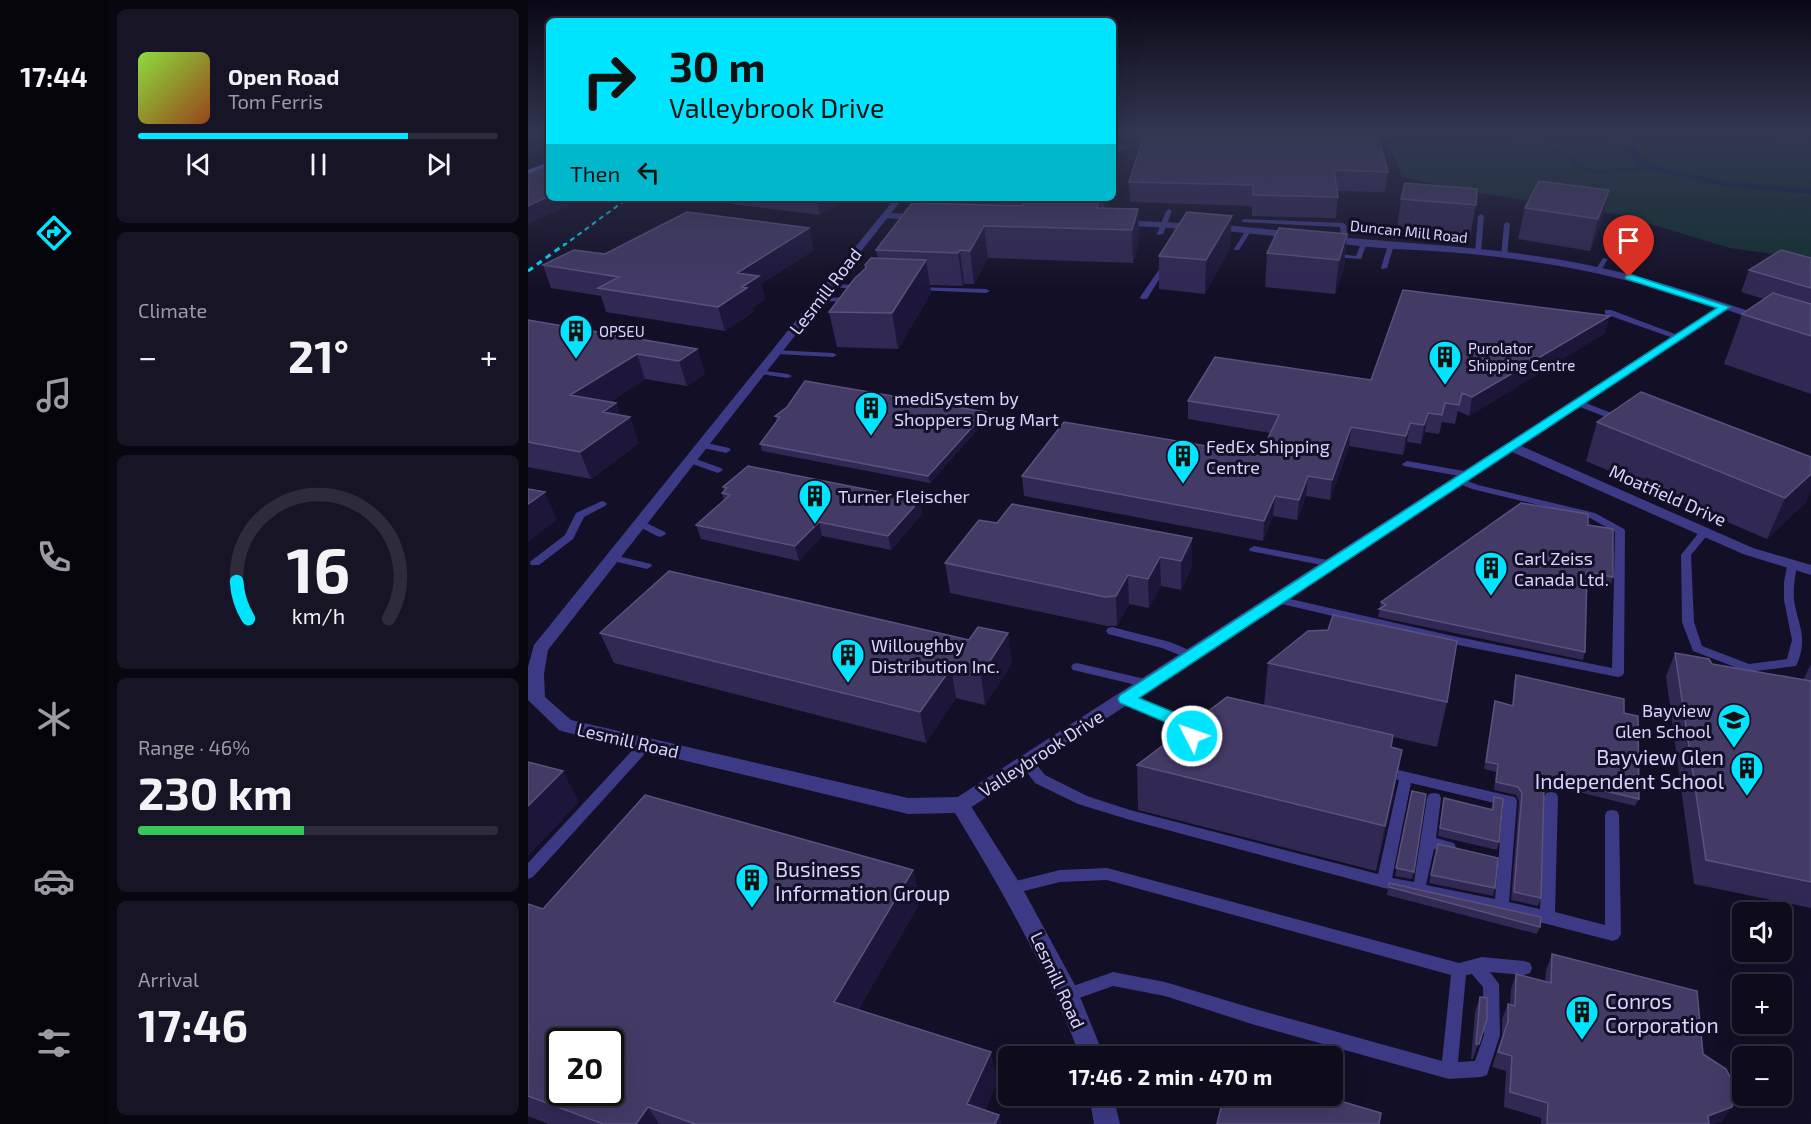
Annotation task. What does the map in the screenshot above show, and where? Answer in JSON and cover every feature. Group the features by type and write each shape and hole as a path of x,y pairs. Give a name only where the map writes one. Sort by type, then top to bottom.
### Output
{"street":[{"name":"Lesmill Road","path":"897,201 540,649 532,672 532,694 565,725 908,806 960,805 1012,888 1068,995 1088,1046"},
{"path":"885,216 934,217"},
{"path":"1110,223 1165,225 1189,229 1245,224 1278,237 1301,236"},
{"name":"Duncan Mill Road","path":"1312,237 1478,253 1599,269 1778,324"},
{"name":"Valleybrook Drive","path":"960,805 1725,307"},
{"name":"Moatfield Drive","path":"1512,447 1704,533 1792,566 1811,570"},
{"path":"1103,1106 1107,1124"}],"lane":[{"path":"1160,234 1169,211"},
{"path":"1478,253 1481,216"},
{"path":"1237,249 1245,224 1343,225 1345,240"},
{"path":"1504,256 1507,225"},
{"path":"1326,255 1359,258 1364,242"},
{"path":"1384,268 1391,245"},
{"path":"1144,297 1169,259"},
{"path":"1599,269 1605,259"},
{"path":"829,286 869,287"},
{"path":"904,288 986,291"},
{"path":"819,299 856,300"},
{"path":"1608,312 1679,337"},
{"path":"777,352 834,355"},
{"path":"761,372 788,376"},
{"path":"1578,403 1625,421"},
{"path":"702,445 726,450"},
{"path":"690,460 718,470"},
{"path":"1277,600 1453,640 1617,673 1620,531 1591,515 1475,487 1465,478 1407,464"},
{"path":"535,562 569,537 580,515 602,504"},
{"path":"640,524 661,534"},
{"path":"1704,533 1686,555 1688,622 1697,648 1748,668 1792,663 1798,640 1789,600 1792,566"},
{"path":"1254,549 1332,564"},
{"path":"613,558 647,566"},
{"path":"1112,631 1166,645 1192,656"},
{"path":"1077,667 1149,684"},
{"path":"1125,699 1189,725 1212,730"},
{"path":"1189,725 1192,736 1201,740"},
{"path":"528,873 646,744"},
{"path":"1027,763 1040,779 1083,800 1384,882 1613,934 1612,815"},
{"path":"1372,769 1510,801 1500,858 1502,902"},
{"path":"1384,882 1406,777"},
{"path":"1546,917 1551,797"},
{"path":"1421,881 1434,798"},
{"path":"1428,842 1461,849"},
{"path":"1012,888 1060,876 1107,874 1467,968 1491,984 1492,1035 1481,1069 1449,1071 1255,1017 1165,989 1113,979 1068,995"},
{"path":"1467,968 1482,964 1524,968"},
{"path":"1449,1071 1467,968"}],"green space":[{"path":"1435,184 1811,184 1811,259 1730,248 1621,215"}],"water":[{"path":"1716,184 1811,189 1811,194"}],"building":[{"path":"528,184 546,184 546,197 528,206"},
{"path":"1230,184 1336,184 1338,197 1253,195 1253,185"},
{"path":"1405,184 1477,189 1476,205 1401,199"},
{"path":"1537,184 1566,184 1609,190 1598,219 1525,208"},
{"path":"1024,201 1099,201 1097,208 1138,209 1132,230 984,226 970,251 960,250 958,253 876,250 912,203 1022,206"},
{"path":"687,212 809,228 737,273 759,276 742,287 747,288 718,307 598,288 619,277 543,265 574,250 605,254"},
{"path":"1187,212 1232,216 1206,260 1159,256"},
{"path":"1279,228 1347,234 1339,260 1267,253"},
{"path":"1781,250 1811,258 1811,288 1749,270"},
{"path":"871,258 926,260 892,313 829,312 855,278 866,268 865,265"},
{"path":"1403,290 1610,316 1472,397 1462,393 1459,405 1445,403 1442,415 1428,413 1424,425 1410,423 1406,436 1351,427 1332,480 1308,476 1299,500 1275,496 1264,521 1022,476 1064,422 1260,455 1279,415 1188,401 1215,357 1371,380"},
{"path":"1773,293 1811,304 1811,336 1742,314"},
{"path":"528,320 697,349 679,361 637,354 570,395 616,403 603,412 630,417 580,452 528,442"},
{"name":"mediSystem by Shoppers Drug Mart","path":"805,381 986,412 928,476 760,444 780,417 775,416 787,407"},
{"path":"1641,392 1811,457 1811,474 1785,498 1597,422"},
{"name":"Turner Fleischer","path":"748,466 920,500 888,536 819,522 795,546 696,525 730,495 722,493 727,488 723,487"},
{"path":"528,489 545,492 528,504"},
{"name":"Carl Zeiss Canada Ltd.","path":"1521,503 1588,514 1588,525 1613,529 1613,577 1587,572 1585,652 1379,609 1386,605 1381,602"},
{"path":"1012,504 1192,538 1181,561 1160,557 1148,579 1128,575 1116,596 1105,597 945,563 979,520 997,523"},
{"path":"669,571 969,640 978,627 1008,633 981,675 951,668 920,712 600,633"},
{"path":"1333,615 1457,641 1447,702 1268,663 1308,631 1328,630"},
{"name":"Bayview Glen Independent School","path":"1675,653 1709,659 1712,664 1811,681 1811,882 1706,860"},
{"path":"1516,675 1624,699 1624,713 1638,716 1639,799 1548,777 1544,789 1541,898 1514,892 1522,793 1518,787 1496,782 1498,764 1486,762 1495,701 1513,706"},
{"path":"1227,697 1393,735 1391,747 1402,750 1385,826 1137,765"},
{"path":"528,762 563,771 528,806"},
{"path":"1412,791 1426,794 1414,872 1396,868"},
{"path":"645,795 913,870 834,1002 991,1052 967,1104 999,1115 995,1124 695,1124 648,1107 636,1124 603,1124 555,1106 624,1106 624,1028 546,1028 546,1103 528,1096 528,904 543,909"},
{"path":"1494,797 1503,799 1499,842 1440,828 1444,798 1493,810"},
{"path":"1438,844 1498,858 1495,888 1431,875"},
{"path":"1389,883 1541,917 1540,927 1389,887"},
{"name":"Conros Corporation","path":"1552,954 1697,991 1703,1054 1726,1069 1732,1081 1732,1107 1708,1116 1709,1124 1547,1124 1548,1103 1510,1092 1512,1056 1498,1052 1508,1021 1508,1004 1515,1006 1516,974 1551,983"},
{"path":"1480,997 1487,998 1487,1019 1479,1044 1476,1044"},
{"path":"1343,1102 1381,1113 1379,1124 1217,1124 1221,1106 1343,1106"}],"railway":[{"path":"563,246 624,201"},
{"path":"528,271 565,244"}],"place":[{"name":"OPSEU","path":"576,360"},
{"name":"Purolator Shipping Centre","path":"1445,386"},
{"name":"mediSystem by Shoppers Drug Mart","path":"871,437"},
{"name":"FedEx Shipping Centre","path":"1183,485"},
{"name":"Turner Fleischer","path":"815,525"},
{"name":"Carl Zeiss Canada Ltd.","path":"1491,597"},
{"name":"Willoughby Distribution Inc.","path":"848,684"},
{"name":"Bayview Glen School","path":"1734,749"},
{"name":"Bayview Glen Independent School","path":"1747,797"},
{"name":"Business Information Group","path":"752,909"},
{"name":"Conros Corporation","path":"1582,1041"}],"route":[{"path":"1192,736 1189,725 1125,699 1725,307 1629,277"}]}
